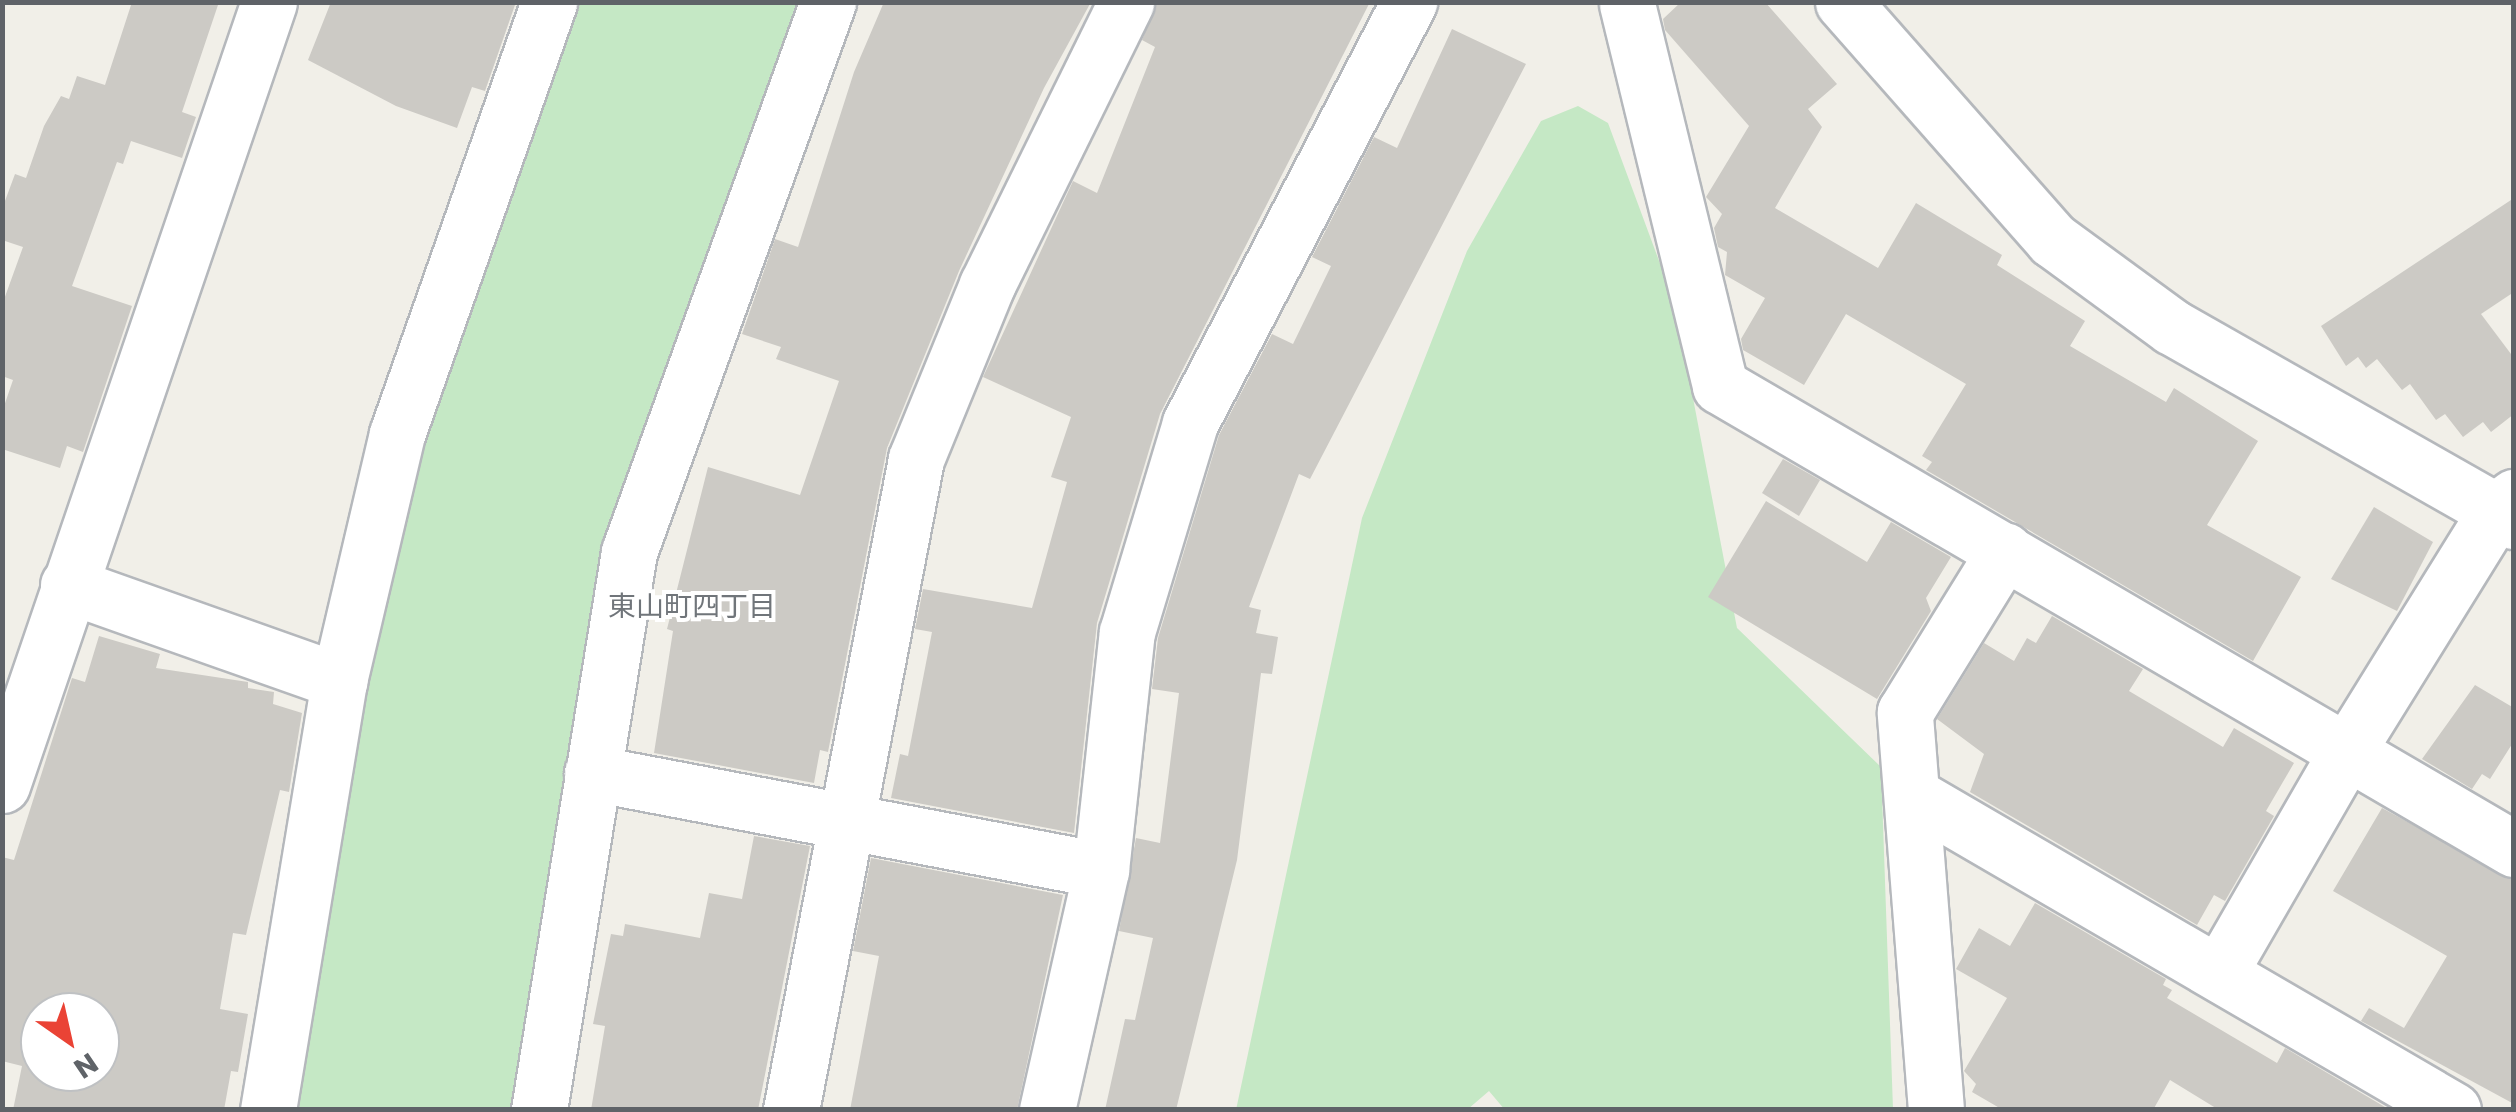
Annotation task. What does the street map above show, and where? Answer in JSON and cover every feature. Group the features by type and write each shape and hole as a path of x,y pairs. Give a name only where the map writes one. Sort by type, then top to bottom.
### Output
{"street":[{"path":"2,786 269,2"},
{"path":"268,1110 340,681 396,434 549,2"},
{"path":"539,1110 629,552 828,2"},
{"path":"791,1110 843,821 916,458 987,285 1126,2"},
{"path":"1047,1110 1101,870 1127,632 1190,422 1409,2"},
{"path":"1843,2 2053,240 2172,327 2508,510 2348,748 2219,973"},
{"path":"1615,3 1720,386 2348,748 2514,849"},
{"path":"1936,1110 1905,712 2005,550"},
{"path":"68,585 340,681"},
{"path":"592,773 1101,870"},
{"path":"1912,796 2453,1110"}],"green space":[{"path":"572,3 807,3 644,439 513,1109 291,1110 368,644 411,455"},
{"path":"1578,106 1608,123 1675,304 1737,628 1881,767 1893,1109 1505,1110 1489,1091 1468,1109 1236,1110 1362,518 1467,251 1541,121"}],"building":[{"path":"132,2 219,2 182,112 196,117 182,158 131,141 123,164 117,162 72,286 132,306 83,452 67,446 60,468 2,449 2,412 13,380 2,376 2,305 23,247 2,240 2,209 15,174 26,178 44,126 61,96 69,99 77,76 105,85"},
{"path":"331,2 516,2 485,91 472,87 457,128 396,106 308,60"},
{"path":"884,2 1091,2 1044,88 959,271 887,448 828,752 820,750 814,783 654,753 673,631 667,629 708,467 800,495 839,381 776,359 781,347 742,334 775,239 798,247 854,72"},
{"path":"1157,2 1370,2 1160,414 1097,623 1074,833 891,798 900,754 908,756 932,632 915,629 923,589 1032,608 1067,482 1051,477 1071,417 983,377 1073,181 1097,193 1155,47 1142,40"},
{"path":"1681,2 1765,2 1837,84 1808,109 1822,127 1775,208 1878,268 1916,203 2002,255 1997,265 2085,321 2070,346 2166,402 2174,388 2258,441 2207,525 2301,577 2253,661 1926,470 1932,462 1922,456 1966,384 1846,314 1804,385 1743,350 1741,339 1765,298 1725,275 1727,252 1718,247 1714,228 1722,214 1706,197 1749,126 1665,30 1663,19"},
{"path":"1452,29 1526,64 1310,479 1299,474 1249,607 1261,610 1256,633 1278,637 1272,674 1261,673 1237,860 1176,1110 1105,1110 1125,1019 1135,1020 1153,938 1119,931 1136,838 1160,843 1179,693 1152,689 1158,638 1219,435 1272,334 1293,344 1331,266 1312,257 1374,137 1397,148"},
{"path":"2514,198 2514,292 2481,314 2514,358 2514,414 2491,432 2483,422 2463,437 2445,414 2436,420 2410,384 2402,390 2377,359 2366,368 2358,357 2346,366 2321,326"},
{"path":"1783,459 1820,480 1799,516 1762,493"},
{"path":"1766,501 1867,562 1891,522 1951,557 1926,598 1931,611 1877,699 1708,597"},
{"path":"2374,507 2433,542 2397,611 2331,579"},
{"path":"2052,616 2143,669 2129,691 2223,747 2234,728 2294,763 2266,811 2274,816 2225,901 2214,895 2197,925 1970,792 1984,754 1937,719 1984,643 2014,661 2027,638 2036,643"},
{"path":"99,636 160,654 156,668 248,682 248,688 274,692 273,704 302,713 289,792 280,790 246,935 233,933 220,1009 248,1014 238,1072 231,1071 224,1110 13,1110 20,1076 20,1092 120,1092 120,992 20,992 20,1066 2,1061 2,857 14,860 72,678 85,682"},
{"path":"2475,685 2514,708 2514,741 2490,779 2482,774 2472,789 2422,759"},
{"path":"2382,808 2514,880 2514,1104 2361,1021 2369,1008 2404,1028 2447,956 2333,891"},
{"path":"754,836 810,846 758,1110 591,1110 605,1026 593,1024 611,934 623,936 625,924 700,938 709,893 742,899"},
{"path":"871,858 1063,895 1017,1110 850,1110 879,956 853,951"},
{"path":"2035,903 2166,979 2163,985 2172,990 2167,998 2277,1063 2285,1048 2390,1110 2219,1110 2170,1080 2153,1110 2003,1110 1972,1092 1976,1084 1964,1071 2007,998 1956,969 1979,928 2010,946"}],"district":[{"name":"東山町四丁目","path":"692,607"}]}
